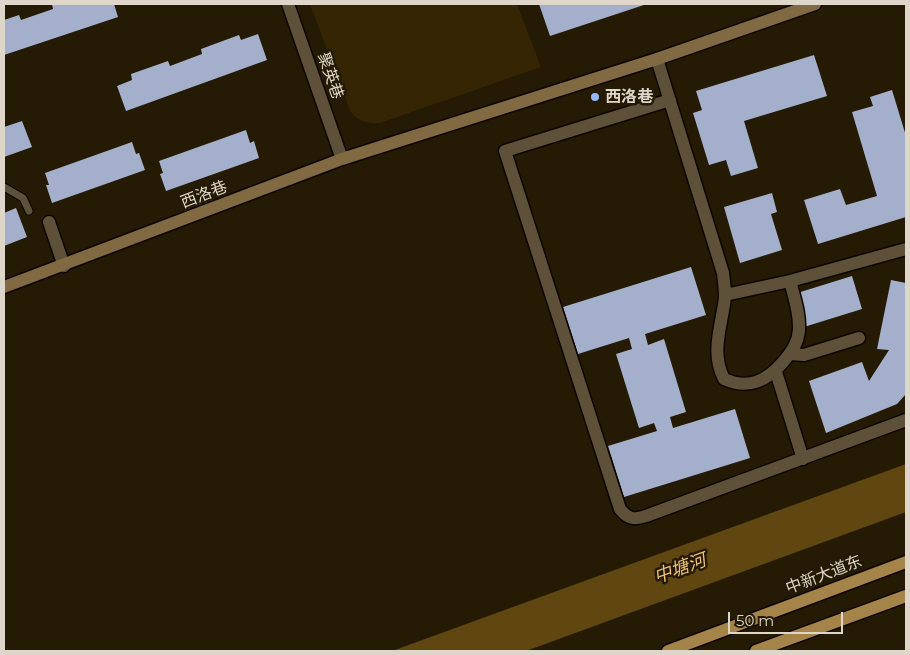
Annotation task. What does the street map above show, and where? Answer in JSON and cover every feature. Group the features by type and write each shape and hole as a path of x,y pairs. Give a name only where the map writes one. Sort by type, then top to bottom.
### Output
{"main road":[{"name":"中新大道东","path":"668,651 906,562"},
{"path":"756,651 906,596"}],"street":[{"name":"聚英巷","path":"288,4 342,159"},
{"name":"西洛巷","path":"4,287 64,266 342,159 657,59 815,4"},
{"path":"657,59 723,273 725,295 716,349 718,368 724,379 736,384 749,384 763,380 776,372 796,346 799,326 790,280"},
{"path":"670,100 505,151 620,509 626,517 635,520 906,420"},
{"path":"48,222 64,266"},
{"path":"725,295 906,249"},
{"path":"790,354 804,355 860,338"},
{"path":"776,372 803,459"}],"lane":[{"path":"4,187 23,198 29,211"}],"shaded area":[{"path":"310,4 517,4 541,67 380,123 367,122 356,117 350,111"}],"water":[{"name":"中塘河","path":"906,464 906,512 526,651 392,651"}],"building":[{"path":"52,4 114,4 118,17 4,55 4,20 19,15 21,20 53,9"},
{"path":"539,4 647,4 550,36"},
{"path":"258,34 267,60 126,111 117,86 132,80 131,74 168,61 170,66 202,54 201,49 239,35 241,40"},
{"path":"814,55 827,96 744,121 758,168 731,176 726,160 709,165 693,113 702,110 696,91"},
{"path":"892,90 906,136 906,217 818,244 804,200 840,189 846,205 877,196 852,112 873,106 870,97"},
{"path":"22,121 32,147 4,157 4,127"},
{"path":"246,130 250,143 254,141 259,158 166,191 160,174 163,173 159,161"},
{"path":"132,142 136,154 139,153 145,170 52,203 46,185 49,185 45,173"},
{"path":"772,193 777,212 771,214 782,250 740,263 724,207"},
{"path":"16,208 27,237 4,246 4,213"},
{"path":"691,267 706,315 645,334 648,345 664,339 686,412 670,417 673,428 735,409 750,458 624,497 608,446 657,431 654,423 639,428 616,354 632,349 629,338 578,354 563,307"},
{"path":"852,276 862,309 804,327 794,294"},
{"path":"891,280 906,283 906,394 897,404 826,433 809,381 862,362 869,381 889,350 877,349"}],"place":[{"name":"西洛巷","path":"595,97"}]}
